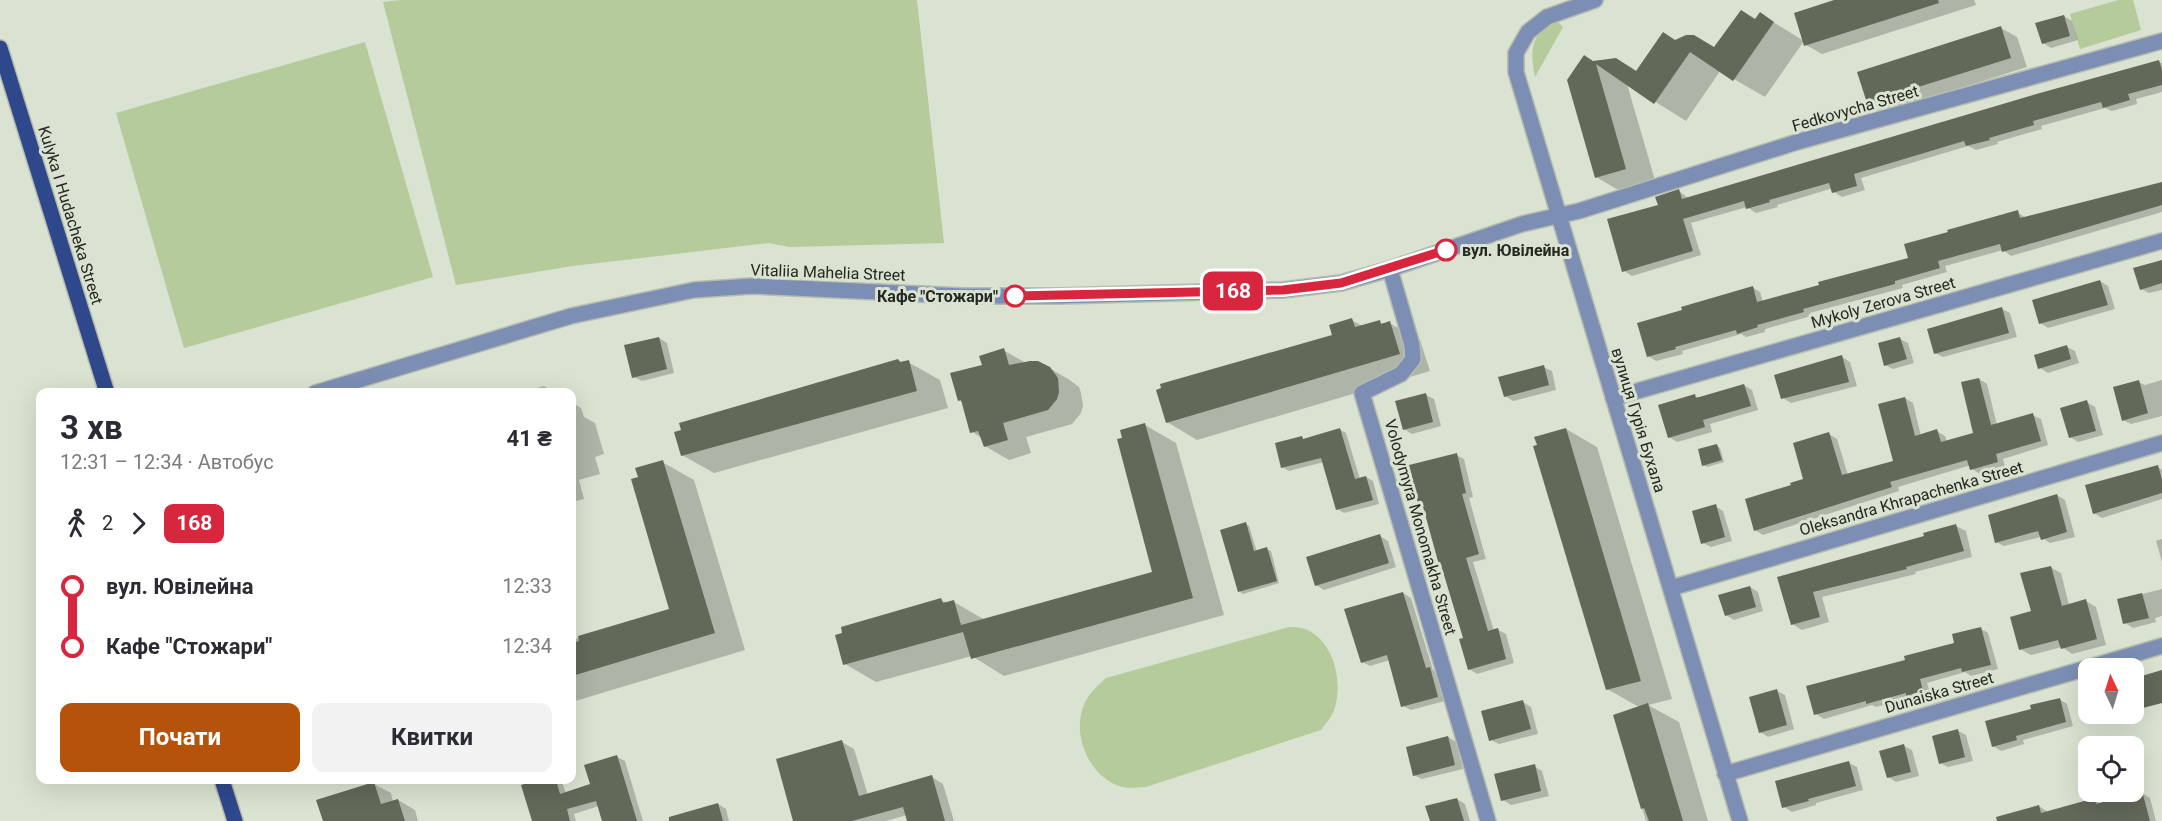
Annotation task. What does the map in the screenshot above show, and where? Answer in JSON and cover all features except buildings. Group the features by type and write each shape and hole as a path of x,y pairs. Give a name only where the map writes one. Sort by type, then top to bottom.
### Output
{"main road":[{"name":"Kulyka I Hudacheka Street","path":"0,48 105,388"},
{"path":"223,784 235,821"}],"street":[{"name":"вулиця Гурія Бухала","path":"1595,0 1547,17 1528,32 1516,52 1516,72 1740,821"},
{"name":"Fedkovycha Street","path":"1560,215 1797,142 2162,41"},
{"name":"Vitaliia Mahelia Street","path":"332,388 571,316 694,290 752,286 963,296 1058,296 1283,290 1341,283 1390,269 1522,224 1560,215"},
{"name":"Mykoly Zerova Street","path":"1613,398 2162,241"},
{"name":"Volodymyra Monomakha Street","path":"1390,269 1412,345 1413,359 1401,374 1362,393 1488,821"},
{"name":"Oleksandra Khrapachenka Street","path":"1671,588 2162,443"},
{"name":"Dunaiska Street","path":"1725,774 2162,646"}],"green space":[{"path":"400,0 917,0 944,243 789,247 769,243 573,266 456,285 383,2"},
{"path":"2118,0 2133,0 2141,30 2080,49 2070,14"},
{"path":"1557,21 1563,27 1535,77 1534,44 1541,31"},
{"path":"365,42 433,277 184,348 116,113"},
{"path":"1289,627 1302,628 1313,633 1321,640 1333,661 1338,685 1337,696 1333,713 1321,730 1146,787 1118,786 1095,769 1083,747 1080,722 1082,710 1089,696 1106,678"}],"bus line":[{"name":"168","path":"1015,296 1283,290 1341,283 1446,250"}],"place":[{"name":"вул. Ювілейна","path":"1446,250"},
{"name":"Кафе \"Стожари\"","path":"1015,296"}]}
